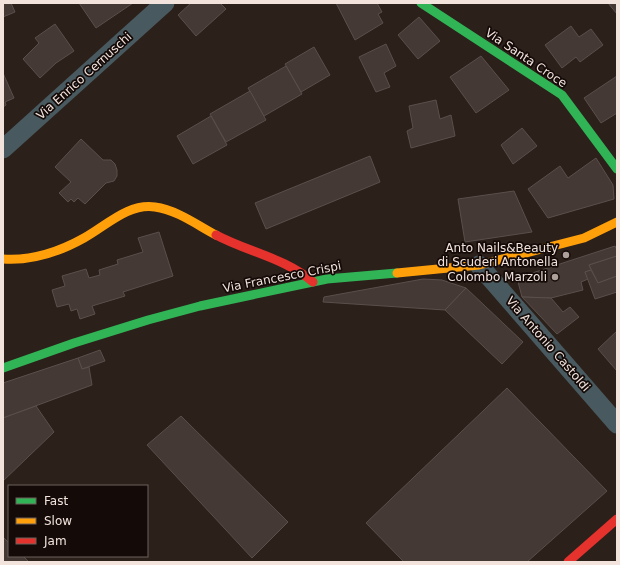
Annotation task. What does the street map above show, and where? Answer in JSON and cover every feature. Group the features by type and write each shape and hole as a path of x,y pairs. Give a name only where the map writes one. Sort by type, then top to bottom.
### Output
{"street":[{"name":"Via Enrico Cernuschi","path":"3,149 165,3"},
{"name":"Via Santa Croce","path":"421,3 562,95 617,169"},
{"path":"3,259 26,259 39,257 59,250 84,238 120,216 148,206 171,212 232,244 295,268 305,274 313,282"},
{"name":"Via Francesco Crispi","path":"3,368 74,343 175,312 336,278 479,265 584,238 617,222"},
{"name":"Via Antonio Castoldi","path":"479,265 617,424"},
{"path":"568,562 617,519"}],"building":[{"path":"3,3 11,3 15,12 3,17"},
{"path":"79,3 133,3 96,28"},
{"path":"191,3 220,3 226,9 196,36 178,15"},
{"path":"336,3 377,3 382,12 378,14 383,23 355,40"},
{"path":"608,3 617,3 617,14"},
{"path":"419,17 440,41 418,59 398,35"},
{"path":"55,24 74,51 56,63 40,78 23,59 39,43 35,38"},
{"path":"571,26 579,37 591,29 603,45 580,62 576,57 562,68 545,45"},
{"path":"386,44 396,66 384,73 390,87 376,92 359,57"},
{"path":"314,47 330,75 301,92 285,64"},
{"path":"481,56 509,90 476,113 450,77"},
{"path":"286,66 302,94 264,116 248,88"},
{"path":"3,73 14,98 5,102 6,105 3,107"},
{"path":"617,76 617,113 601,123 584,98"},
{"path":"250,91 266,120 226,142 210,114"},
{"path":"436,100 440,119 451,115 455,136 411,148 407,131 413,128 409,106"},
{"path":"211,116 227,145 193,164 177,136"},
{"path":"522,128 537,146 513,164 501,145"},
{"path":"81,139 103,160 111,160 115,164 117,170 117,176 114,181 106,183 85,204 78,198 74,202 71,199 68,202 59,193 71,182 55,167"},
{"path":"370,156 380,182 266,229 255,203"},
{"path":"596,158 613,185 614,199 548,218 528,189 560,166 568,178"},
{"path":"514,191 532,232 465,242 458,199"},
{"path":"159,232 173,276 123,292 125,296 92,306 95,314 80,319 77,309 71,311 69,304 57,307 52,290 65,286 62,276 86,269 89,278 100,275 99,270 118,264 117,260 143,252 138,238"},
{"path":"615,246 617,256 589,265 591,270 585,272 588,279 581,282 583,290 551,298 522,297 517,278"},
{"path":"617,256 617,276 598,283 589,265"},
{"path":"591,270 598,283 617,276 617,292 595,299 585,272"},
{"path":"423,279 442,280 466,288 445,310 323,302 324,297"},
{"path":"466,288 523,342 502,364 445,310"},
{"path":"522,297 551,298 563,312 570,307 579,317 557,334"},
{"path":"617,331 617,371 598,349"},
{"path":"100,350 105,361 82,369 78,358"},
{"path":"78,358 82,369 89,367 92,385 3,418 3,383"},
{"path":"507,388 607,491 527,562 404,562 366,523"},
{"path":"36,406 54,432 3,481 3,418"},
{"path":"181,416 288,522 252,558 147,445"},
{"path":"3,537 8,542 8,557 24,557 29,562 3,562"}],"traffic: fast":[{"path":"421,3 562,95 617,169"},
{"path":"3,368 74,343 148,320 200,306 327,279 397,273"}],"traffic: slow":[{"path":"3,259 24,259 55,251 84,238 118,216 136,208 155,207 171,211 187,218 216,235"},
{"path":"397,273 479,265 584,238 617,222"}],"traffic: jam":[{"path":"216,235 291,267 313,282"},
{"path":"568,562 617,519"}],"place":[{"name":"Anto Nails&Beauty di Scuderi Antonella","path":"566,255"},
{"name":"Colombo Marzoli","path":"555,277"}]}
